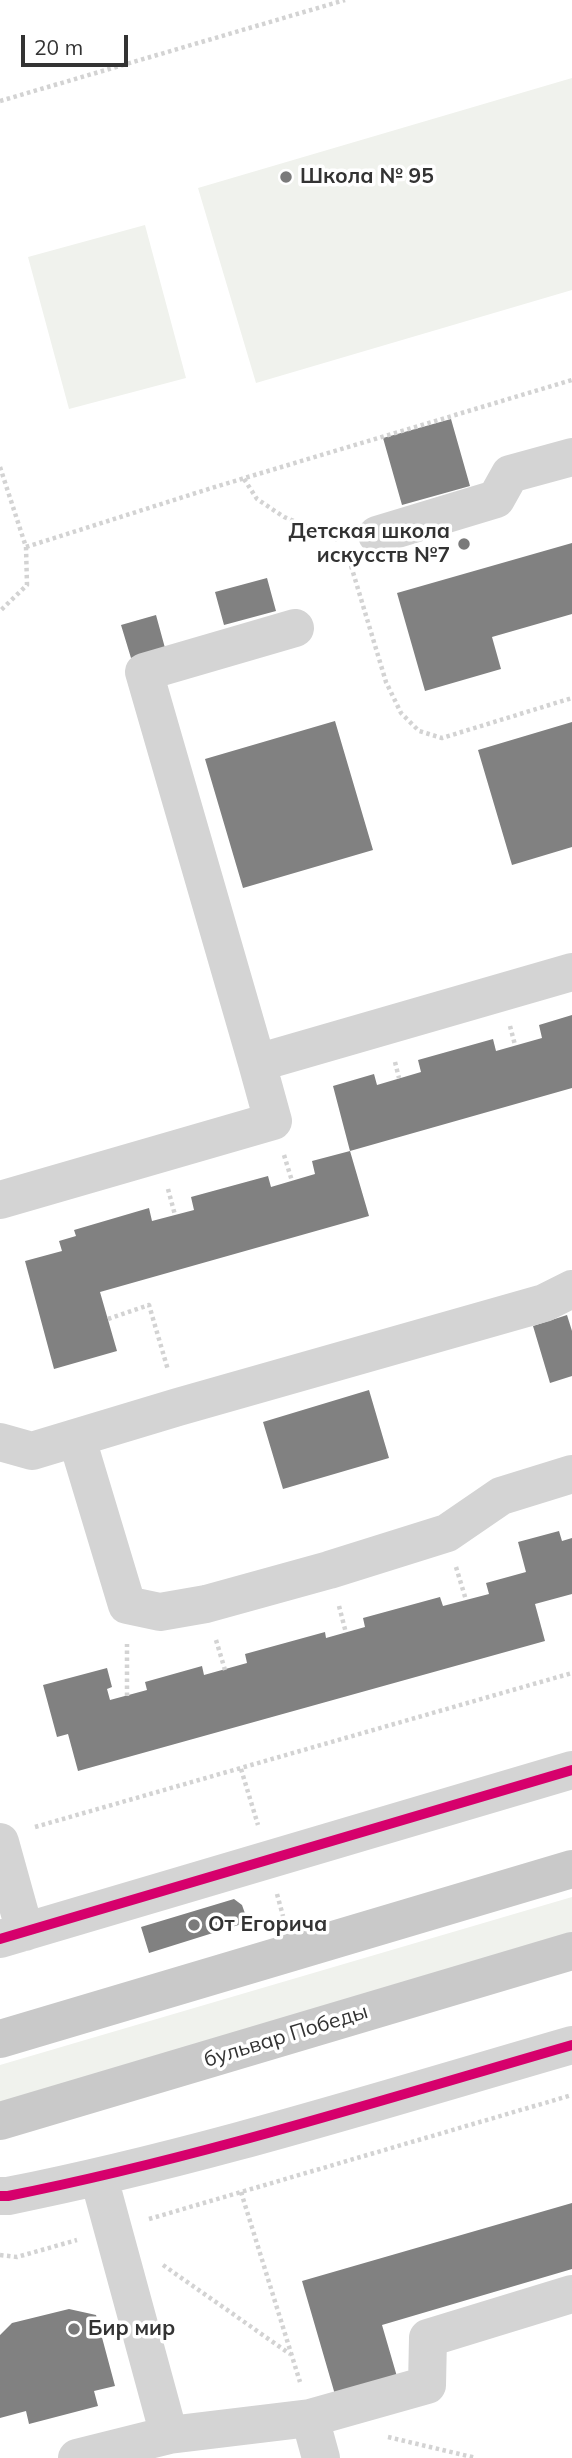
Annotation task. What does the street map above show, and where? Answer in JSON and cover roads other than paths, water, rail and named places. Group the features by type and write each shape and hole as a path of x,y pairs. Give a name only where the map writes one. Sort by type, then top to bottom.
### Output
{"main road":[{"path":"0,2039 572,1869"},
{"name":"бульвар Победы","path":"0,2121 572,1951"}],"street":[{"path":"355,544 496,499 510,474 572,457"},
{"path":"0,1200 273,1121 144,671 295,628"},
{"path":"257,1063 572,972"},
{"path":"0,1442 32,1451 77,1439 178,1407 544,1303 572,1289"},
{"path":"77,1439 127,1605 160,1612 206,1604 329,1570 447,1533 501,1496 572,1474"},
{"path":"13,1836 12,1936 572,1770"},
{"path":"0,2196 99,2178 339,2113 572,2045"},
{"path":"99,2178 169,2435"},
{"path":"89,2457 169,2435 310,2417 427,2385 428,2337 572,2294"},
{"path":"310,2417 321,2458"}],"place":[{"name":"Школа № 95","path":"286,177"},
{"name":"Детская школа искусств №7","path":"464,544"},
{"name":"От Егорича","path":"194,1925"},
{"name":"Бир мир","path":"74,2329"}]}
